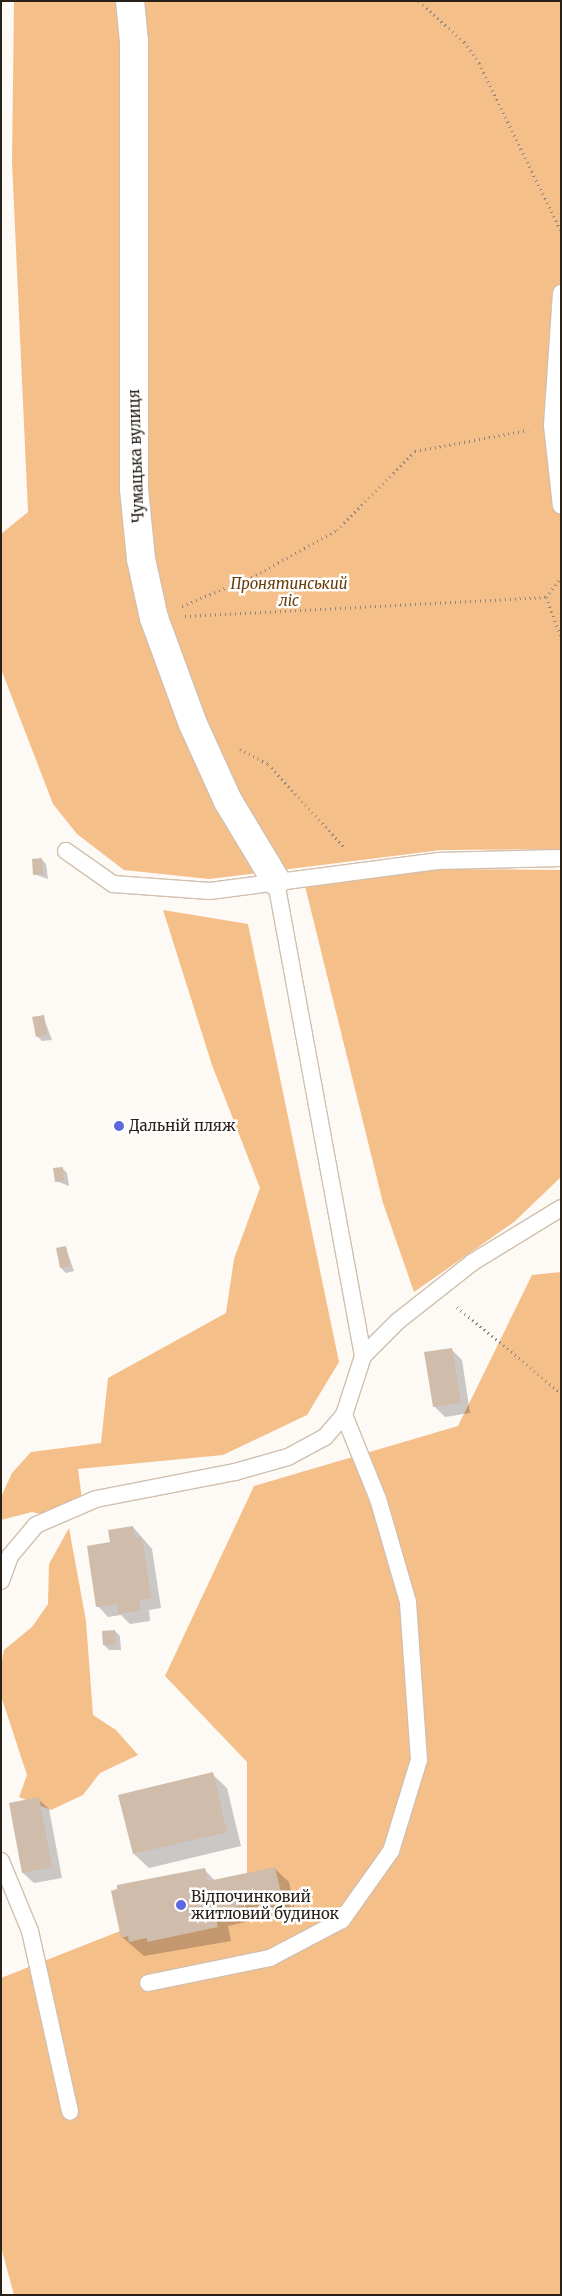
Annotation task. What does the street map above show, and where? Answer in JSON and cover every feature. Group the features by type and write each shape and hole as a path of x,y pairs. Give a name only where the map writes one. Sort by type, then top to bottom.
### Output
{"street":[{"name":"Чумацька вулиця","path":"130,1 134,42 134,489 141,560 154,618 193,724 228,801 276,881"}],"lane":[{"path":"561,293 552,425 561,506"},
{"path":"66,851 113,884 210,891 364,869 511,856 561,858"},
{"path":"1,1581 10,1556 36,1525 96,1499 235,1472 288,1457 325,1437 344,1415 363,1356 276,881"},
{"path":"363,1356 473,1262 561,1208"},
{"path":"148,1983 270,1958 342,1920 391,1851 419,1760 408,1602 378,1499 344,1415"},
{"path":"1,1861 30,1930 70,2112"}],"path":[{"path":"419,1 464,42 479,63 561,231"},
{"path":"154,618 256,575 337,530 415,451 552,425"},
{"path":"546,597 561,577"},
{"path":"154,618 546,597"},
{"path":"546,597 561,637"},
{"path":"234,746 268,764 364,869"},
{"path":"437,1291 561,1393"}],"green space":[{"name":"Пронятинський ліс","path":"14,1 561,1 561,849 441,850 209,879 124,870 77,834 53,804 1,669 1,534 28,512 12,162"},
{"path":"439,869 561,870 561,1177 514,1222 414,1292 383,1203 305,886"},
{"path":"163,910 248,924 339,1362 307,1415 223,1455 78,1469 82,1499 55,1517 32,1512 1,1520 1,1497 12,1473 31,1452 101,1443 108,1378 226,1313 234,1259 260,1188 212,1065"},
{"path":"561,1272 561,2295 14,2295 1,2247 1,1978 247,1881 247,1762 165,1676 254,1486 458,1426 532,1275"},
{"path":"69,1528 86,1621 93,1715 116,1730 138,1755 100,1773 83,1795 51,1810 19,1797 27,1775 1,1696 1,1666 4,1650 32,1627 48,1604 49,1564"}],"building":[{"path":"42,858 43,874 33,875 32,859"},
{"path":"44,1015 47,1035 36,1037 32,1017"},
{"path":"63,1167 64,1181 55,1182 53,1168"},
{"path":"66,1246 70,1266 60,1268 56,1248"},
{"path":"452,1348 461,1403 433,1407 424,1352"},
{"path":"133,1526 135,1538 142,1537 151,1598 139,1600 141,1610 118,1614 117,1604 96,1607 87,1546 110,1542 108,1530"},
{"path":"115,1630 116,1645 103,1645 102,1631"},
{"path":"213,1772 227,1832 133,1854 118,1795"},
{"path":"39,1797 52,1867 22,1873 9,1803"},
{"name":"Відпочинковий житловий будинок","path":"275,1867 282,1897 214,1912 218,1927 147,1942 147,1938 129,1942 128,1936 121,1938 111,1891 117,1889 117,1885 205,1868 208,1881"}],"place":[{"name":"Дальній пляж","path":"119,1126"},
{"name":"Відпочинковий житловий будинок","path":"181,1905"}]}
